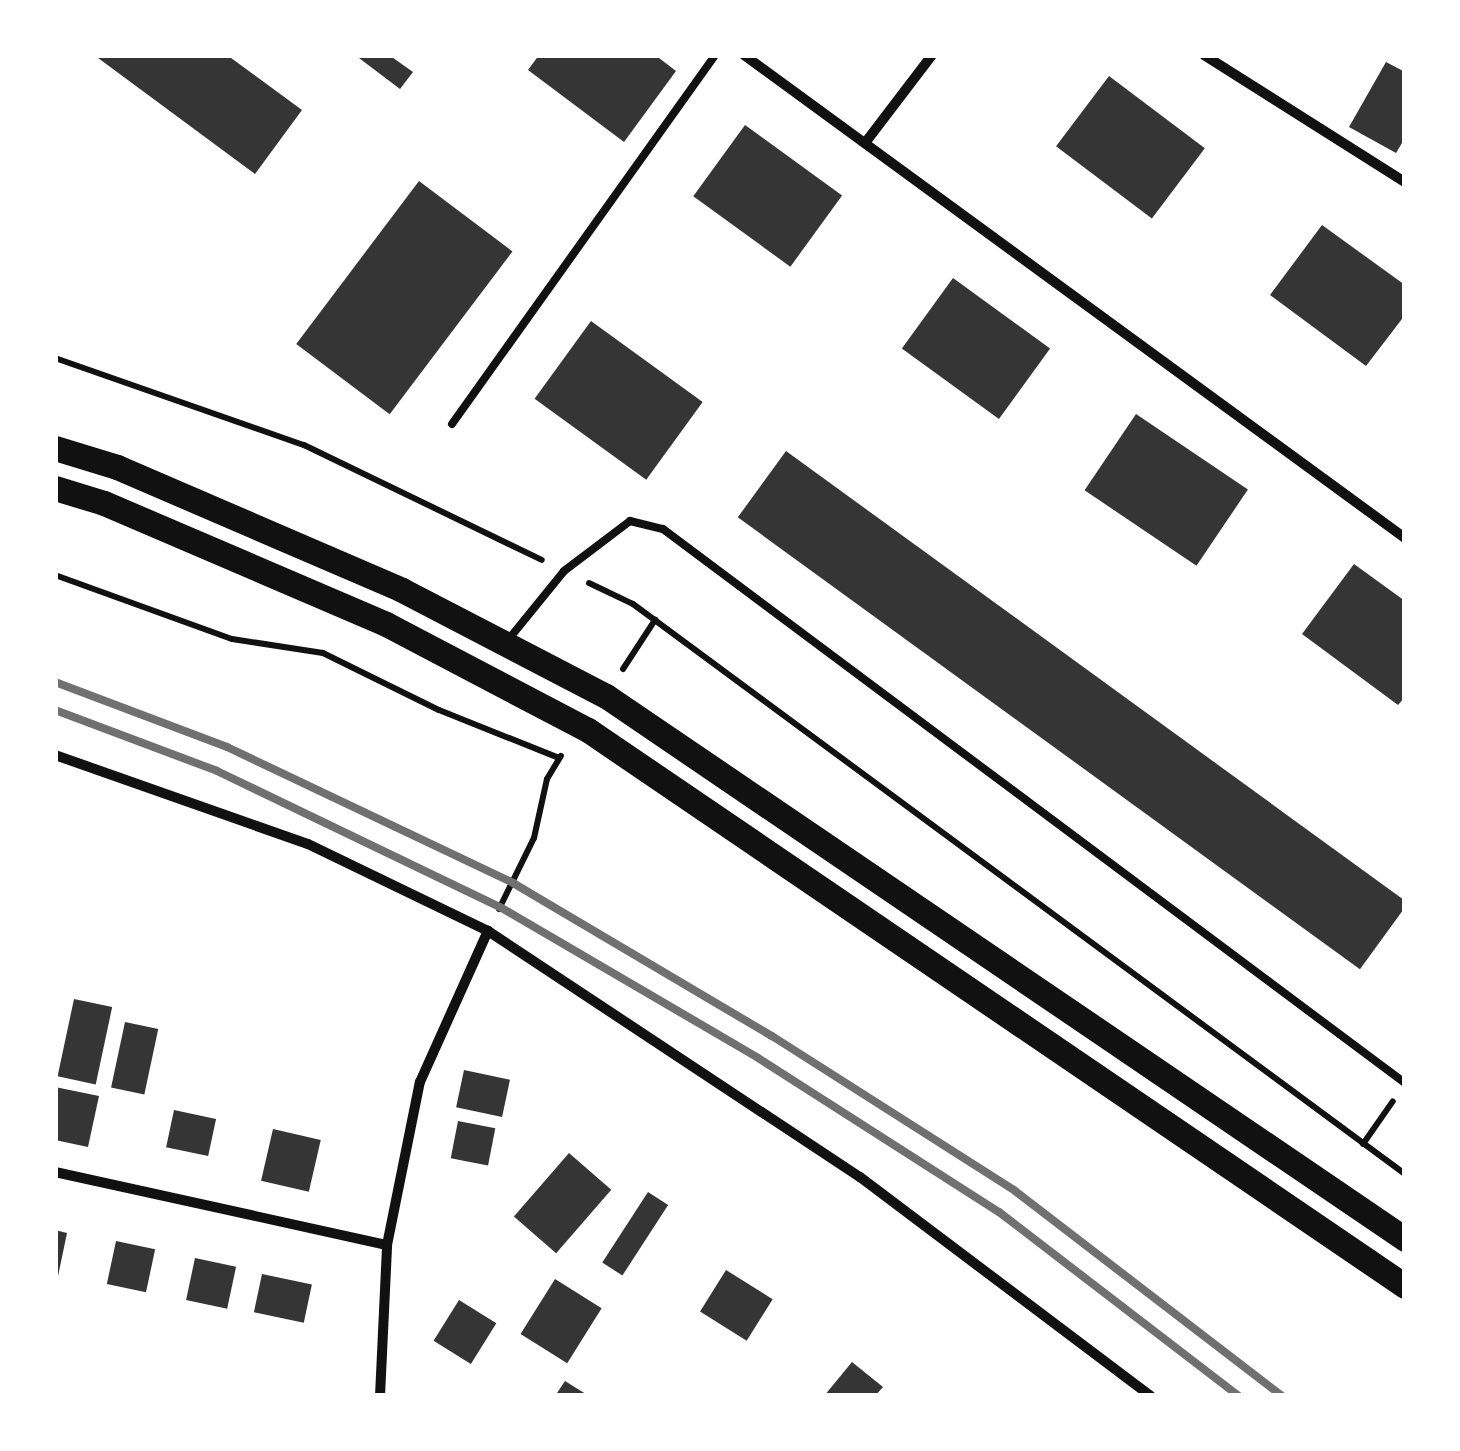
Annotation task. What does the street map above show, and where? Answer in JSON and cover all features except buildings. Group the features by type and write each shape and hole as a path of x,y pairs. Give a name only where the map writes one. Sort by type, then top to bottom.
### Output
{"main road":[{"path":"55,448 117,467 402,590 606,696 1405,1239"},
{"path":"55,488 104,503 386,624 588,730 1405,1286"}],"street":[{"path":"744,55 1405,538"},
{"path":"865,143 932,55"},
{"path":"1204,55 1405,182"},
{"path":"55,755 308,844 488,931 860,1176 1151,1396"},
{"path":"384,1395 386,1245 420,1082 488,931"},
{"path":"55,1172 386,1245"}],"lane":[{"path":"452,424 715,55"},
{"path":"506,644 564,571 630,520 662,528 1405,1083"}],"path":[{"path":"55,358 106,372 304,445 633,604 1405,1174"},
{"path":"55,575 232,639 323,653 439,710 559,758"},
{"path":"488,931 534,838 547,779 559,758 588,730"},
{"path":"1362,1144 1394,1099"}],"railway":[{"path":"55,682 227,747 513,883 772,1036 1015,1191 1282,1396"},
{"path":"55,710 217,771 500,907 758,1058 999,1212 1239,1396"}]}
